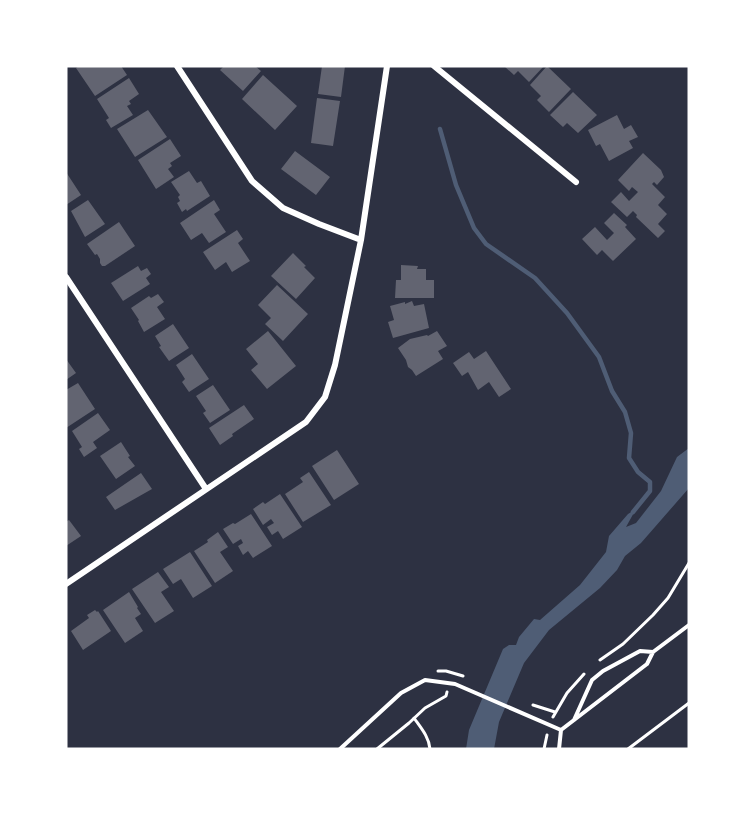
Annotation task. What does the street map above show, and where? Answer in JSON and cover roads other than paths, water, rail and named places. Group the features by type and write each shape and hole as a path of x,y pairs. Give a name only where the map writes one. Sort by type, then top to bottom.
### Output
{"street":[{"path":"177,66 252,181 283,208 361,240"},
{"path":"66,584 306,422 325,397 335,365 361,240 387,66"},
{"path":"434,66 576,182"},
{"path":"66,277 206,489"}],"lane":[{"path":"559,749 561,730 647,664 653,652 689,625"},
{"path":"573,720 592,680 603,671 640,651 653,652"},
{"path":"340,749 400,693 425,680 454,684 561,730"}],"water":[{"path":"689,448 689,488 641,543 625,556 617,570 600,588 549,630 524,663 499,722 494,749 466,749 469,730 503,649 509,645 516,645 519,637 534,619 540,620 580,585 606,552 609,536 628,514 636,509 626,527 636,523 661,491 677,457"}],"waterway":[{"path":"440,129 456,185 474,228 486,244 535,278 567,313 599,357 612,391 625,412 631,433 629,458 638,472 650,482 650,491 633,512"}]}
